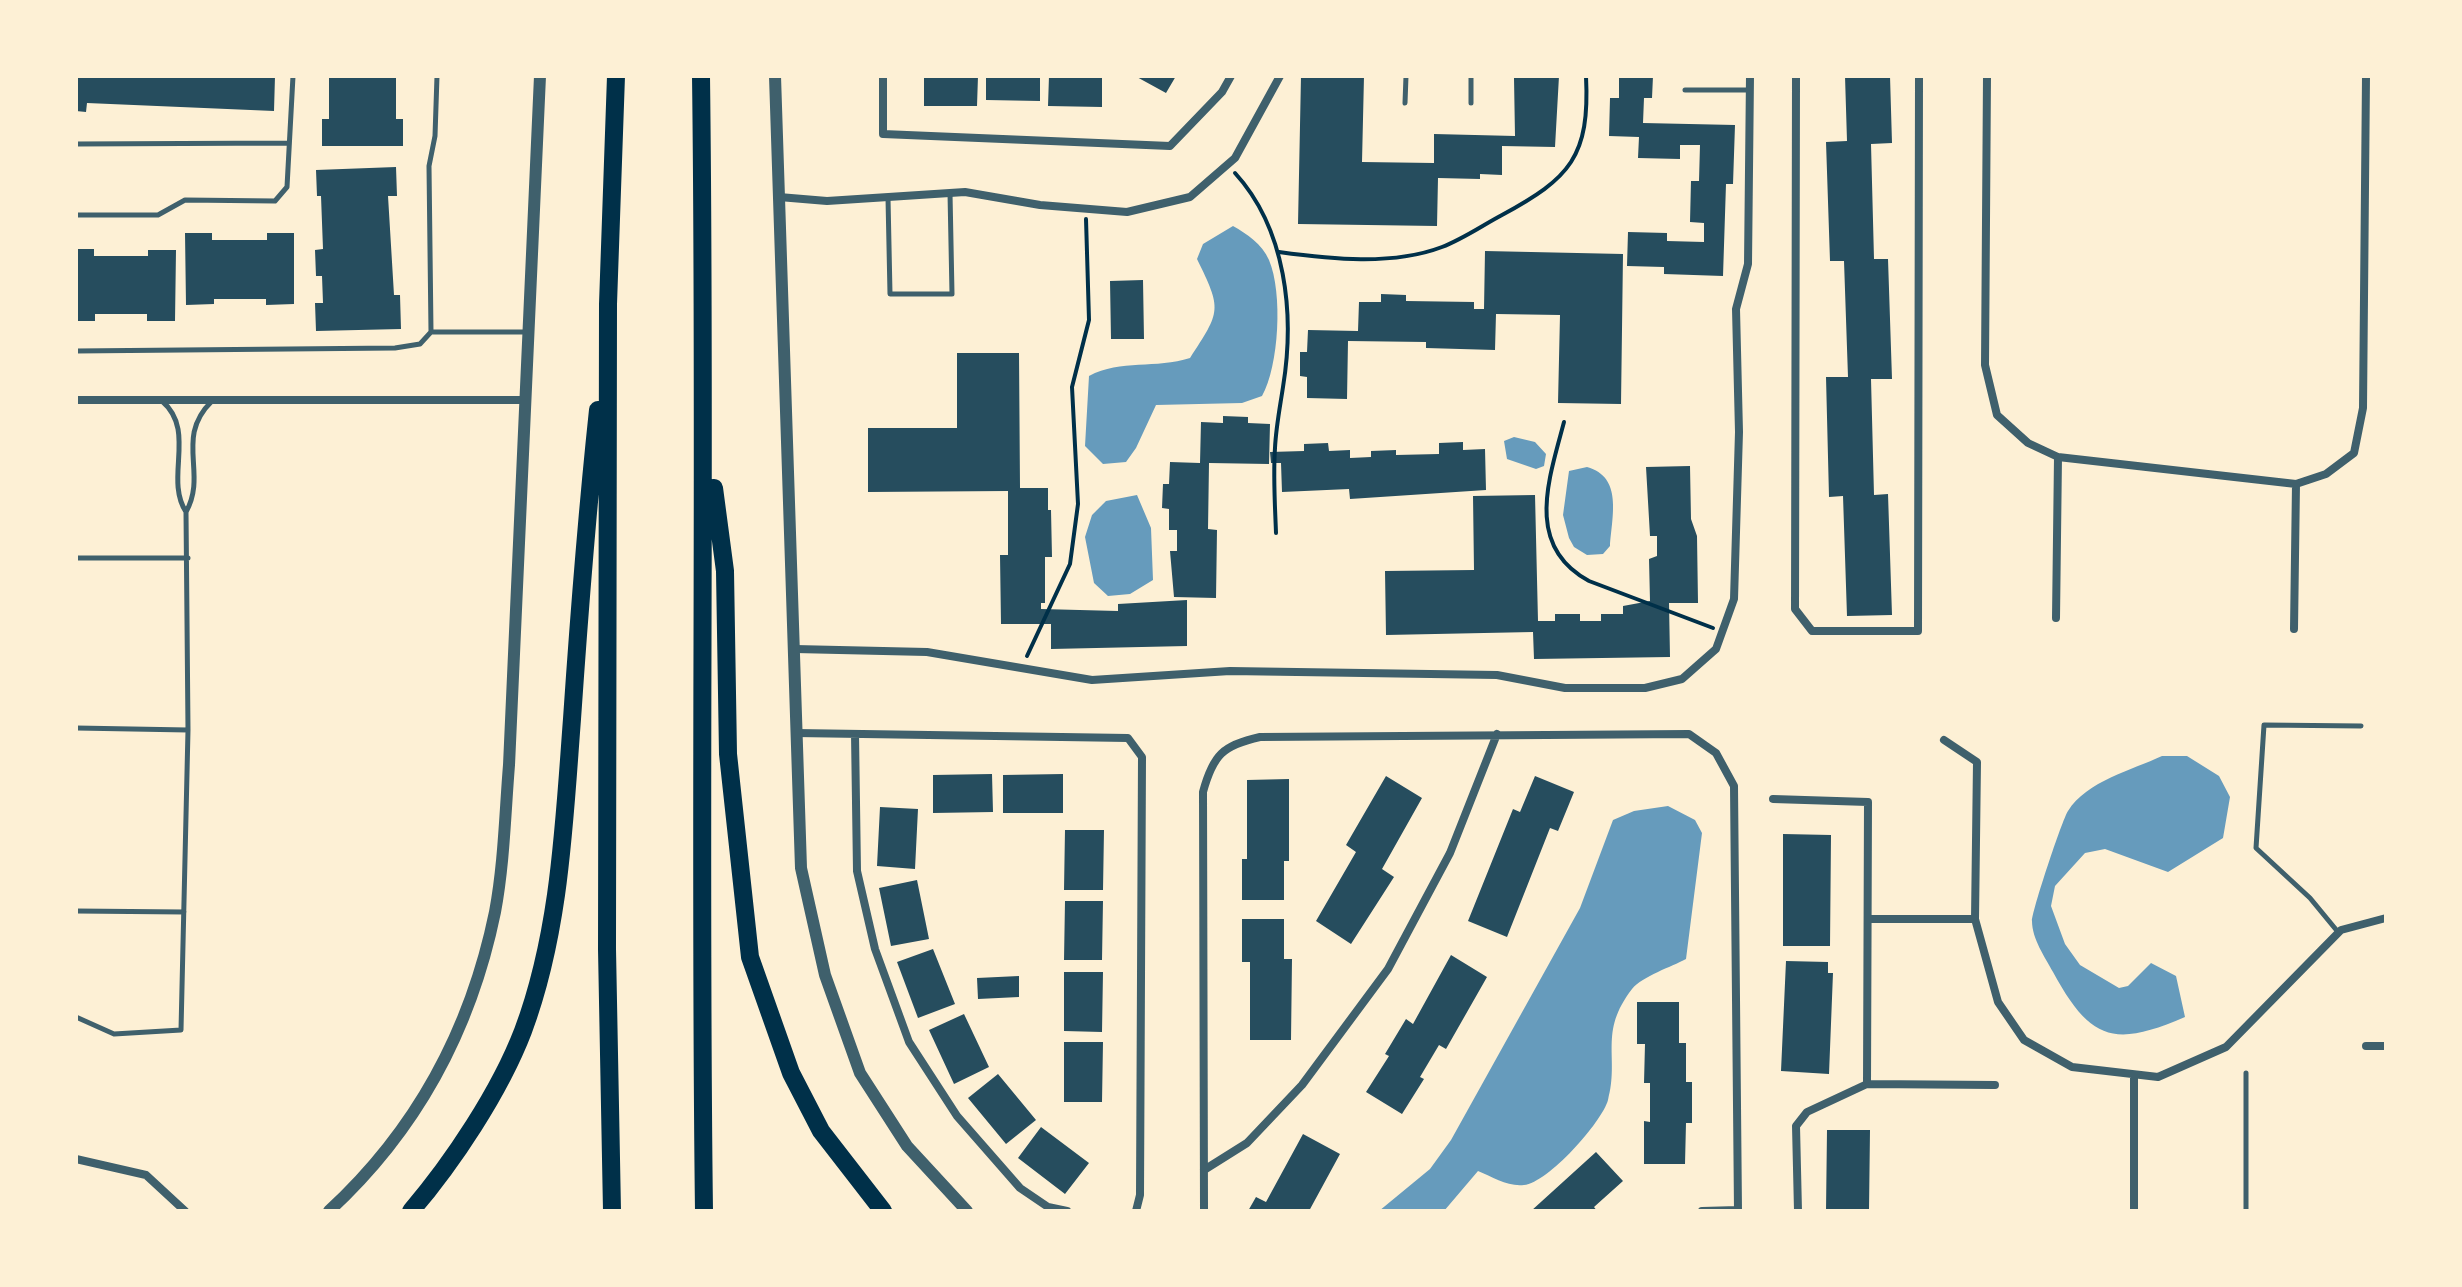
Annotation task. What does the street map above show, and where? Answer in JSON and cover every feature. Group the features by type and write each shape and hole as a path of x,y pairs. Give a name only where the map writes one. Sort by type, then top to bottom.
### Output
{"highway":[{"path":"612,1211 607,949 608,304 616,76"},
{"path":"701,76 705,422 701,971 704,1211"},
{"path":"411,1211 446,1166 497,1084 523,1031 549,945 561,854 585,532 608,304"},
{"path":"705,422 725,571 728,754 750,957 775,1034 821,1131 883,1211"}],"street":[{"path":"329,1211 380,1162 435,1080 458,1031 494,914 502,866 509,765 531,332 540,76"},
{"path":"775,76 801,868 825,975 860,1073 907,1146 967,1211"},
{"path":"883,76 883,134 1170,146 1222,92 1231,76"},
{"path":"779,197 827,201 965,192 1127,212 1190,197 1235,158 1280,76"},
{"path":"795,649 927,652 1092,680 1230,671 1497,675 1565,688 1645,688 1682,679 1716,649 1734,599 1739,432 1736,309 1748,264 1750,76"},
{"path":"1796,76 1795,609 1812,631 1918,631 1919,76"},
{"path":"1987,76 1985,365 1997,415 2028,443 2058,457 2296,484 2326,474 2354,453 2363,408 2366,76"},
{"path":"76,400 527,400"},
{"path":"2056,618 2058,457"},
{"path":"2294,629 2296,484"},
{"path":"796,733 1128,738 1142,757 1140,1195 1136,1211"},
{"path":"855,734 857,871 875,949 909,1042 957,1116 1020,1188 1048,1207 1067,1211"},
{"path":"1204,1170 1247,1143 1302,1085 1388,969 1450,853 1497,734"},
{"path":"1204,1211 1203,792 1211,763 1234,742 1260,737 1497,734 1689,734 1716,753 1734,786 1738,1210 1702,1211"},
{"path":"1944,740 1977,762 1975,919 1998,1002 2024,1040 2072,1067 2158,1077 2226,1047 2339,932 2386,918"},
{"path":"1773,799 1868,802 1867,1084"},
{"path":"1868,919 1975,919"},
{"path":"2366,1046 2386,1046"},
{"path":"2134,1075 2134,1211"},
{"path":"1798,1211 1796,1126 1807,1112 1867,1084 1995,1085"},
{"path":"76,1159 146,1175 185,1211"}],"lane":[{"path":"76,215 158,215 185,200 275,201 287,187 293,124 293,76"},
{"path":"76,351 395,348 420,344 431,332 429,166 435,136 437,76"},
{"path":"1405,103 1406,76"},
{"path":"1471,76 1471,103"},
{"path":"1685,90 1750,90"},
{"path":"76,144 289,143"},
{"path":"888,197 890,294 952,294 950,193"},
{"path":"431,332 531,332"},
{"path":"76,1017 114,1034 181,1030 188,730 188,558 186,512 179,501 179,425 160,400"},
{"path":"186,512 193,500 194,422 213,400"},
{"path":"179,455 193,455"},
{"path":"76,558 188,558"},
{"path":"2339,932 2310,898 2256,848 2264,725 2361,726"},
{"path":"76,728 188,730"},
{"path":"76,911 184,912"},
{"path":"2246,1073 2246,1211"}],"path":[{"path":"1279,252 1327,257 1415,254 1443,246 1532,198 1557,182 1573,162 1584,122 1586,76"},
{"path":"1227,165 1266,217 1279,252 1286,353 1274,450 1276,533"},
{"path":"1020,669 1070,564 1078,504 1072,387 1089,320 1085,209"},
{"path":"1564,422 1548,482 1546,516 1550,541 1562,560 1570,570 1589,581 1673,610 1722,632"}],"water":[{"path":"1233,226 1262,249 1269,260 1276,291 1275,348 1262,396 1242,403 1156,405 1126,462 1103,464 1085,446 1089,376 1114,368 1190,358 1208,330 1214,310 1211,289 1197,259 1203,244"},
{"path":"1514,437 1535,442 1546,454 1544,466 1536,469 1507,459 1504,441"},
{"path":"1587,467 1606,479 1611,488 1610,546 1603,554 1587,555 1574,547 1563,515 1569,471"},
{"path":"1137,495 1151,528 1153,580 1130,594 1108,596 1094,583 1085,537 1092,515 1106,501"},
{"path":"2162,756 2187,756 2219,776 2230,797 2223,838 2168,872 2105,849 2085,853 2055,886 2051,906 2065,944 2080,965 2119,988 2128,986 2151,963 2176,976 2185,1017 2140,1032 2107,1032 2080,1013 2067,995 2037,941 2033,914 2060,831 2076,801 2098,784"},
{"path":"1668,806 1695,820 1702,833 1686,959 1643,980 1632,989 1622,1005 1613,1032 1608,1100 1596,1122 1560,1163 1534,1182 1512,1184 1478,1171 1444,1211 1379,1211 1430,1169 1451,1140 1580,908 1613,820 1634,811"}],"building":[{"path":"76,76 275,76 274,111 87,103 86,112 76,111"},
{"path":"329,76 396,76 396,119 403,119 403,146 322,146 322,119 329,119"},
{"path":"924,76 978,76 977,106 924,106"},
{"path":"986,76 1040,76 1040,101 986,100"},
{"path":"1049,76 1102,76 1102,107 1048,106"},
{"path":"1135,76 1176,76 1166,93"},
{"path":"1301,76 1364,76 1362,162 1434,163 1434,134 1515,136 1514,78 1559,76 1555,147 1502,146 1502,175 1480,174 1480,179 1438,178 1437,226 1298,224"},
{"path":"1619,76 1653,76 1652,98 1644,98 1643,123 1735,125 1733,184 1726,184 1723,276 1664,274 1664,267 1627,266 1628,232 1667,233 1667,241 1704,242 1704,223 1690,222 1691,181 1699,181 1700,145 1680,145 1680,159 1638,158 1639,137 1609,136 1610,98 1619,98"},
{"path":"1845,76 1890,76 1892,143 1871,144 1874,259 1888,259 1892,379 1871,379 1874,495 1888,494 1892,615 1847,616 1843,496 1829,497 1826,377 1848,377 1844,261 1830,261 1826,142 1847,141"},
{"path":"396,167 397,196 388,196 394,295 400,295 401,329 316,331 315,303 323,303 322,276 316,276 315,250 323,249 321,196 317,196 316,170"},
{"path":"185,233 212,233 212,240 267,240 267,233 294,233 294,304 266,305 266,299 214,299 214,304 186,305"},
{"path":"76,249 94,249 94,256 148,256 148,250 176,250 175,321 147,321 147,314 95,314 95,321 76,321"},
{"path":"1485,251 1623,254 1621,404 1558,403 1560,315 1496,314 1495,350 1426,348 1426,342 1348,341 1347,399 1307,398 1307,377 1300,376 1300,352 1307,352 1308,330 1358,331 1359,302 1381,302 1381,294 1406,295 1406,301 1474,302 1474,309 1484,309"},
{"path":"1143,280 1144,339 1111,339 1110,281"},
{"path":"957,353 1019,353 1020,488 1048,488 1048,510 1051,510 1052,557 1045,557 1045,603 1041,603 1041,609 1118,611 1118,604 1187,600 1187,646 1051,649 1051,624 1001,624 1000,555 1008,555 1008,491 868,492 868,428 957,428"},
{"path":"1223,416 1248,417 1248,423 1270,424 1269,464 1209,463 1208,529 1217,530 1216,598 1174,597 1170,551 1177,551 1177,530 1169,530 1169,509 1162,508 1163,484 1169,484 1170,462 1200,463 1201,422 1223,423"},
{"path":"1463,442 1463,450 1485,449 1486,490 1350,499 1349,489 1282,492 1281,463 1271,463 1270,452 1304,451 1304,444 1328,443 1329,451 1350,450 1350,458 1371,457 1371,451 1396,450 1396,455 1439,454 1439,443"},
{"path":"1690,466 1691,519 1697,536 1698,603 1669,603 1670,657 1534,659 1533,632 1386,635 1385,571 1474,570 1473,496 1535,495 1538,621 1555,621 1555,614 1580,614 1580,621 1601,621 1601,614 1623,614 1623,606 1650,601 1649,559 1657,556 1657,536 1650,536 1646,467"},
{"path":"992,774 993,812 933,813 933,775"},
{"path":"1063,774 1063,813 1003,813 1003,775"},
{"path":"1386,776 1422,798 1382,869 1394,877 1351,944 1316,921 1356,852 1346,845"},
{"path":"1535,776 1574,792 1558,831 1550,828 1507,937 1468,921 1513,809 1520,812"},
{"path":"1289,779 1289,861 1284,861 1284,900 1242,900 1242,859 1247,859 1247,780"},
{"path":"880,807 918,809 915,869 877,866"},
{"path":"1065,830 1104,830 1103,890 1064,890"},
{"path":"1783,834 1831,835 1830,946 1783,946"},
{"path":"917,880 929,939 891,946 879,888"},
{"path":"1065,901 1103,901 1102,960 1064,960"},
{"path":"1242,919 1284,919 1284,959 1292,959 1291,1040 1250,1040 1250,962 1242,962"},
{"path":"933,949 955,1004 918,1018 897,962"},
{"path":"1451,955 1487,977 1446,1049 1439,1045 1420,1077 1424,1079 1402,1114 1366,1092 1389,1056 1385,1054 1406,1019 1413,1024"},
{"path":"1786,961 1828,962 1828,973 1833,973 1829,1074 1781,1071"},
{"path":"1064,972 1103,972 1102,1032 1064,1031"},
{"path":"1019,976 1019,997 978,999 977,978"},
{"path":"1637,1002 1679,1002 1679,1043 1686,1043 1686,1082 1692,1082 1692,1123 1686,1123 1685,1164 1644,1164 1644,1121 1650,1122 1650,1083 1644,1083 1645,1044 1637,1044"},
{"path":"964,1014 989,1067 954,1084 929,1030"},
{"path":"1064,1042 1103,1042 1102,1102 1064,1102"},
{"path":"998,1074 1036,1120 1006,1144 968,1098"},
{"path":"1041,1127 1089,1163 1065,1194 1018,1158"},
{"path":"1827,1130 1870,1130 1869,1211 1826,1211"},
{"path":"1303,1134 1340,1154 1309,1211 1248,1211 1256,1197 1266,1202"},
{"path":"1596,1152 1623,1181 1594,1207 1597,1211 1531,1211"}]}
